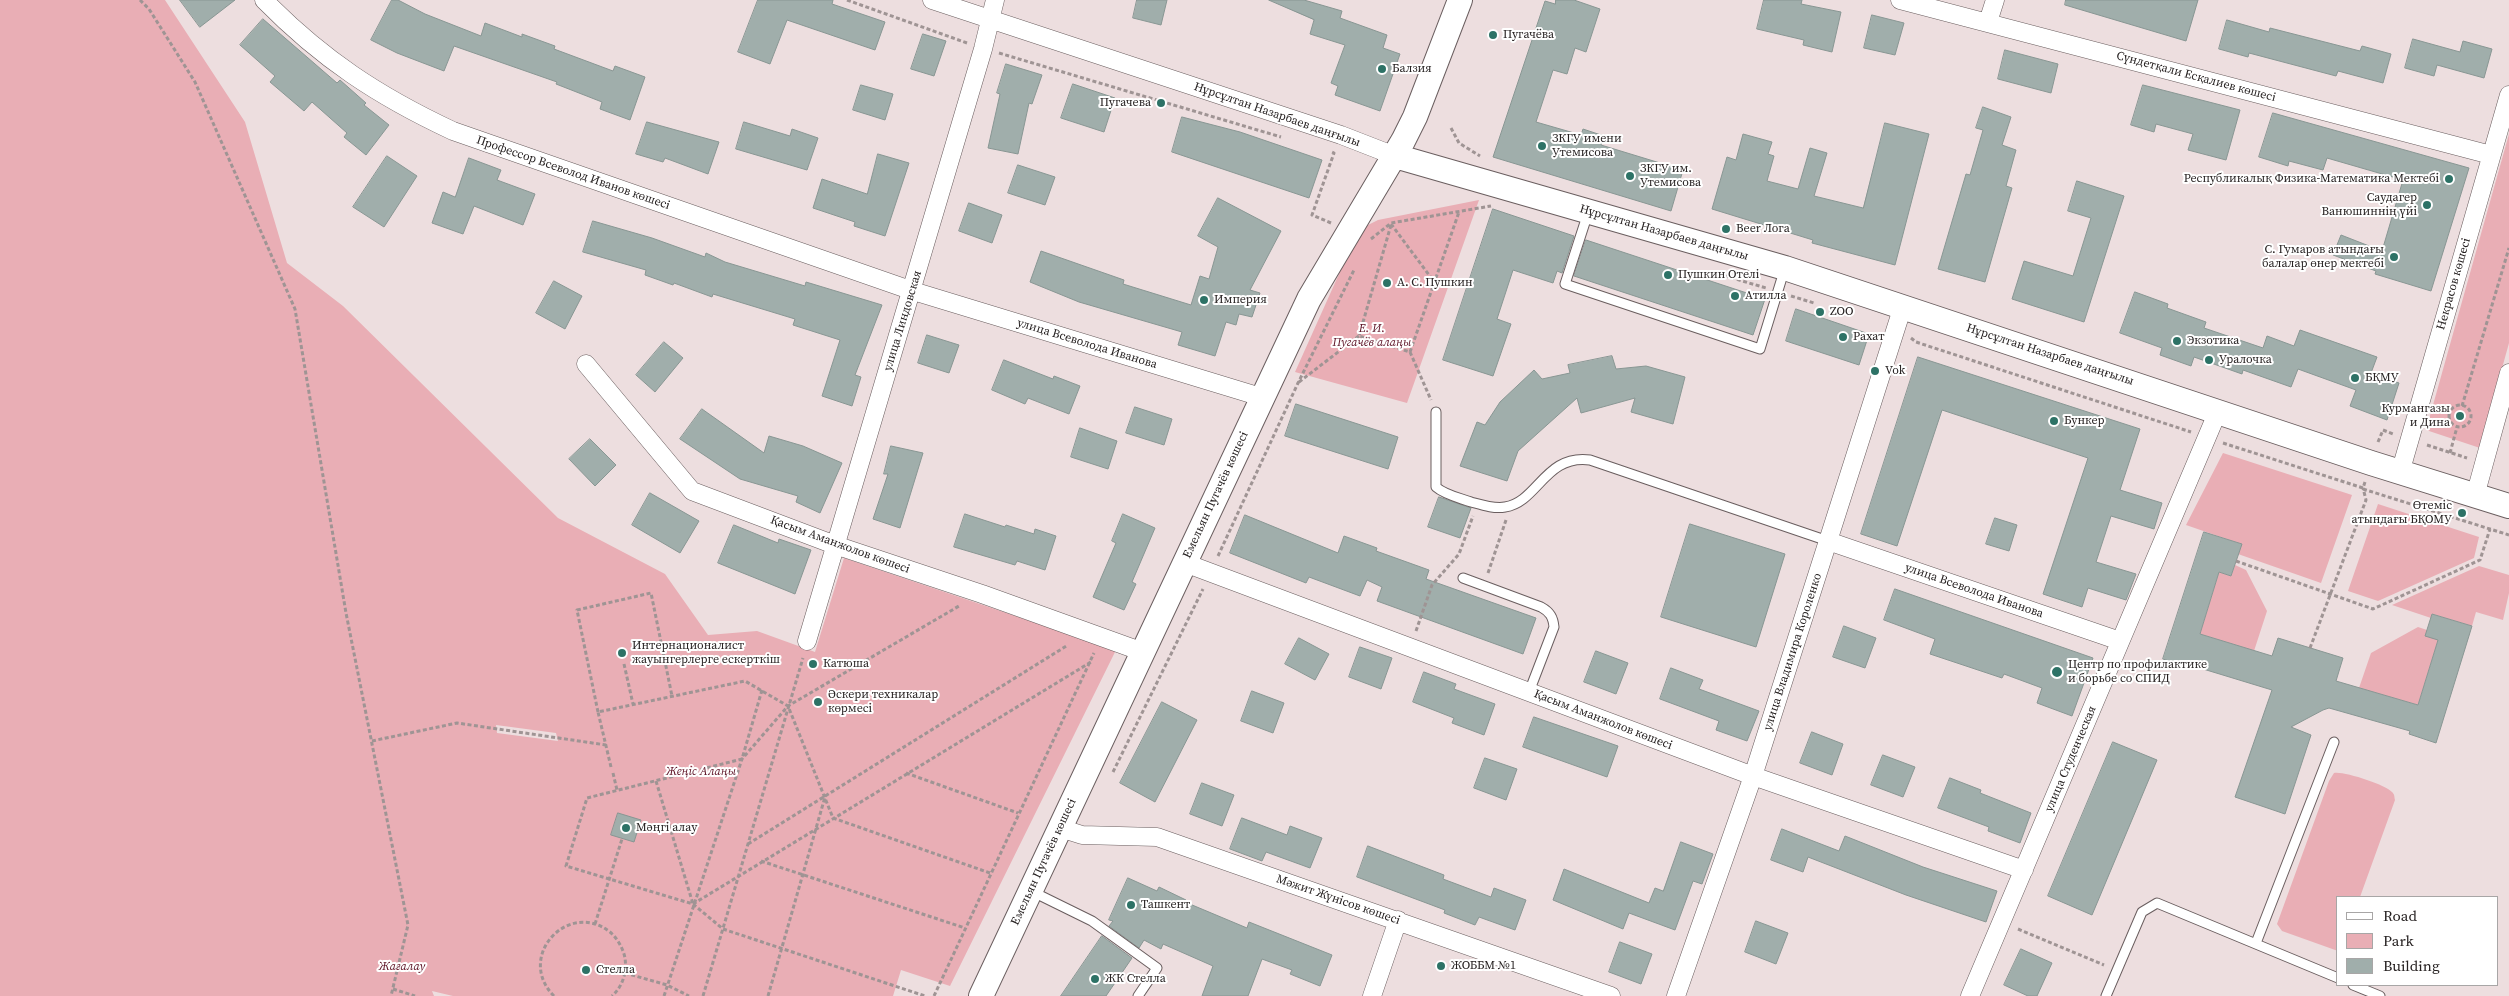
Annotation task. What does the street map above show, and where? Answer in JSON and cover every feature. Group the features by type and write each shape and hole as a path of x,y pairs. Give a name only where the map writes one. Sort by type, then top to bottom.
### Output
{"main road":[{"name":"Емельян Пугачёв көшесі","path":"980,996 1261,397 1309,299 1415,117 1460,0"},
{"name":"Нұрсұлтан Назарбаев даңғылы","path":"1394,156 1589,210 1785,268 1899,316 2218,411 2400,473 2509,506"}],"street":[{"name":"Профессор Всеволод Иванов көшесі","path":"264,0 292,29 366,85 403,107 453,130 912,291"},
{"name":"Нұрсұлтан Назарбаев даңғылы","path":"932,0 1341,135 1394,156"},
{"name":"улица Линдовская","path":"807,641 983,48 994,0"},
{"name":"Сүндетқали Есқалиев көшесі","path":"1900,0 2491,155"},
{"path":"1988,22 1995,0"},
{"name":"Некрасов көшесі","path":"2400,473 2509,95"},
{"name":"улица Всеволода Иванова","path":"912,291 1261,397"},
{"name":"улица Владимира Короленко","path":"1676,996 1753,776 1899,316"},
{"name":"Қасым Аманжолов көшесі","path":"586,364 692,491 835,545 982,594 1143,652"},
{"path":"2475,496 2509,373"},
{"name":"улица Студенческая","path":"1970,996 2218,411"},
{"name":"улица Всеволода Иванова","path":"1828,541 2120,641"},
{"name":"Қасым Аманжолов көшесі","path":"1185,562 1753,776 2024,870"},
{"name":"Мәжит Жүнісов көшесі","path":"1060,828 1082,835 1157,837 1611,996"},
{"path":"1372,996 1398,920"}],"lane":[{"path":"1589,210 1565,284 1760,349 1785,268"},
{"path":"1436,412 1436,487 1477,503 1506,508 1520,501 1549,472 1579,458 1590,460 1828,541"},
{"path":"1463,578 1541,607 1553,618 1554,628 1529,692"},
{"path":"2256,944 2334,742"},
{"path":"1031,890 1092,921 1157,968 1138,996"},
{"path":"2106,996 2142,912 2157,903 2336,977"},
{"path":"2355,986 2380,996"}],"path":[{"path":"140,0 149,9 195,82 295,309 346,613 408,925 391,996"},
{"path":"847,0 983,48 1287,139"},
{"path":"1451,128 1459,142 1486,159"},
{"path":"1325,150 1334,153 1312,215 1334,224"},
{"path":"1367,243 1391,223 1494,206"},
{"path":"1436,412 1410,352 1459,212"},
{"path":"1391,223 1435,283"},
{"path":"1298,383 1359,336 1391,223"},
{"path":"2462,406 2509,248"},
{"path":"1112,774 1211,572 1298,383 1354,269"},
{"path":"1703,269 1823,305"},
{"path":"1899,316 1916,342 2509,535"},
{"path":"1359,336 1410,352"},
{"path":"2462,406 2470,414 2470,421 2464,426 2457,427 2450,421 2450,414 2453,408 2462,406"},
{"path":"2450,453 2457,427"},
{"path":"2410,439 2484,464"},
{"path":"2310,648 2366,500 2363,488 2365,481"},
{"path":"1410,647 1432,585 1459,554 1477,503"},
{"path":"1484,585 1511,505"},
{"path":"2236,561 2373,609 2480,560 2490,529"},
{"path":"611,767 577,610 651,593 672,696"},
{"path":"924,996 723,929 693,904 566,866 588,798 742,758 788,706 982,594"},
{"path":"934,996 1018,813 1091,662 1095,634"},
{"path":"748,844 1095,634"},
{"path":"703,996 807,641"},
{"path":"693,904 1091,662"},
{"path":"624,664 633,704"},
{"path":"598,712 745,681 788,706 833,818"},
{"path":"664,996 742,758 762,690"},
{"path":"372,741 457,723 606,745"},
{"path":"612,773 617,790"},
{"path":"906,773 1018,813"},
{"path":"656,780 693,904"},
{"path":"768,996 825,796"},
{"path":"833,818 990,873"},
{"path":"596,924 622,839"},
{"path":"761,861 965,928"},
{"path":"554,996 543,981 540,968 542,954 547,942 557,932 569,925 582,922 596,924 608,931 618,941 624,955 625,973 622,983 612,996"},
{"path":"2002,922 2116,970"},
{"path":"625,973 667,986 689,996"},
{"path":"393,989 415,996"}],"green space":[{"path":"0,0 165,0 245,122 287,263 343,306 558,518 665,574 708,635 757,631 815,652 844,558 1116,650 950,986 901,970 893,996 453,996 432,991 434,996 0,996","holes":["496,725 556,733 558,741 497,733"]},
{"path":"2509,134 2509,343 2480,448 2426,430"},
{"name":"Е. И. Пугачёв алаңы","path":"1479,200 1407,403 1295,372 1352,245 1364,227 1378,220"},
{"path":"2223,453 2352,495 2321,583 2238,554 2241,544 2186,525"},
{"path":"2378,504 2479,537 2474,558 2378,601 2348,591"},
{"path":"2235,565 2246,570 2267,611 2254,651 2200,634 2219,572 2231,576"},
{"path":"2479,566 2509,575 2509,593 2503,620 2476,612 2472,626 2432,614 2431,618 2392,605"},
{"path":"2418,627 2427,630 2438,640 2418,705 2359,688 2371,653"},
{"path":"2334,773 2355,776 2388,789 2394,795 2395,800 2360,896 2336,896 2336,950 2282,931 2277,924 2329,781"}],"building":[{"path":"180,0 235,0 200,27"},
{"path":"392,0 398,0 425,14 481,36 485,23 522,37 522,34 555,46 554,49 613,71 615,66 645,77 630,120 600,109 602,102 556,84 557,82 454,46 444,71 397,53 371,40"},
{"path":"758,0 833,0 832,4 885,22 875,50 787,20 770,64 738,52"},
{"path":"1137,0 1167,0 1161,25 1133,18"},
{"path":"1269,0 1304,0 1342,11 1340,18 1387,35 1383,48 1400,54 1380,111 1335,95 1338,86 1331,83 1345,45 1310,34 1314,20"},
{"path":"1556,0 1574,0 1600,9 1586,52 1575,48 1567,74 1553,70 1536,122 1581,135 1583,129 1604,136 1601,145 1683,170 1671,211 1493,157 1545,1 1555,4"},
{"path":"1764,0 1802,0 1801,4 1841,12 1832,52 1803,45 1804,40 1757,29"},
{"path":"2066,0 2198,0 2186,41 2065,5"},
{"path":"1872,15 1904,23 1895,55 1864,48"},
{"path":"263,19 337,83 340,80 366,103 364,105 389,125 366,155 344,137 347,133 312,102 304,111 270,82 275,76 240,45"},
{"path":"2227,20 2269,32 2270,28 2360,51 2362,46 2391,54 2383,83 2338,71 2336,76 2249,53 2248,57 2219,49"},
{"path":"923,34 946,41 934,76 911,69"},
{"path":"2413,39 2460,52 2463,41 2492,49 2484,78 2437,65 2434,76 2405,68"},
{"path":"2005,50 2058,64 2051,93 1998,79"},
{"path":"1006,64 1042,75 1032,104 1029,103 1018,154 988,148 1000,94 997,93"},
{"path":"1073,84 1115,98 1104,132 1061,118"},
{"path":"861,85 893,94 885,120 853,110"},
{"path":"2143,85 2240,110 2226,160 2188,150 2193,134 2156,124 2154,132 2131,125"},
{"path":"1983,107 2011,117 2002,145 2016,150 2006,186 2012,188 1985,282 1938,269 1966,174 1970,175 1983,130 1976,128"},
{"name":"Саудагер Ванюшиннің үйі","path":"2273,113 2469,168 2431,291 2375,274 2376,271 2333,255 2341,235 2382,251 2403,180 2327,158 2323,170 2289,161 2288,166 2259,157"},
{"path":"1182,117 1240,132 1322,160 1309,198 1172,152"},
{"path":"647,122 719,142 708,174 665,158 663,162 636,154"},
{"path":"744,122 790,136 792,129 818,138 807,170 736,149"},
{"path":"1885,123 1929,134 1895,265 1812,243 1813,240 1712,209 1727,157 1736,160 1743,134 1772,142 1768,154 1774,156 1767,181 1798,189 1810,148 1827,153 1814,196 1863,208"},
{"path":"878,154 909,163 885,236 854,226 855,222 813,208 822,179 867,194"},
{"path":"387,156 417,176 384,227 353,207"},
{"path":"469,158 501,170 497,180 535,194 523,225 474,206 463,234 432,223 443,192 455,197"},
{"path":"1018,165 1055,177 1045,205 1008,193"},
{"path":"2077,181 2124,196 2084,322 2012,299 2024,261 2073,276 2091,218 2068,211"},
{"path":"1218,198 1281,231 1250,290 1260,293 1252,317 1239,314 1236,325 1226,322 1215,356 1178,345 1182,332 1079,302 1030,282 1041,251 1124,280 1123,284 1191,305 1200,276 1209,279 1218,247 1198,236"},
{"path":"969,203 1002,215 992,243 959,231"},
{"path":"1493,209 1574,236 1562,273 1557,271 1553,283 1513,270 1497,319 1511,324 1493,376 1443,360"},
{"path":"593,221 652,238 705,257 706,253 725,262 805,286 806,282 882,305 855,375 861,377 852,406 822,396 840,340 793,325 795,319 713,294 712,297 674,283 673,285 645,275 646,270 583,252"},
{"path":"1586,240 1765,299 1753,335 1574,276"},
{"path":"554,281 582,296 565,329 536,313"},
{"path":"2135,292 2168,304 2167,308 2206,322 2204,328 2263,348 2267,336 2294,346 2300,330 2377,357 2371,373 2399,383 2387,420 2350,406 2356,390 2298,369 2291,387 2243,370 2242,374 2194,357 2191,366 2160,355 2162,348 2120,333"},
{"path":"1796,309 1869,334 1859,365 1786,341"},
{"path":"927,335 959,345 949,373 918,363"},
{"path":"664,342 683,358 655,392 636,375"},
{"path":"1612,356 1616,369 1646,366 1685,377 1673,424 1631,412 1635,398 1581,413 1577,398 1518,451 1507,481 1460,466 1477,422 1485,425 1500,402 1534,370 1542,379 1570,373 1568,365"},
{"path":"1918,357 2140,429 2120,490 2162,503 2154,529 2111,516 2096,562 2136,574 2126,600 2088,588 2082,607 2043,594 2088,458 1942,410 1897,546 1861,534"},
{"path":"1004,360 1053,379 1054,376 1080,386 1069,414 1028,398 1025,404 992,390"},
{"path":"1296,404 1398,437 1388,469 1285,436"},
{"path":"1135,407 1172,419 1164,445 1126,433"},
{"path":"702,409 764,453 769,436 803,446 842,463 820,513 796,502 798,496 740,479 680,439"},
{"path":"1080,428 1117,441 1108,469 1071,457"},
{"path":"590,439 616,465 595,486 569,459"},
{"path":"891,446 923,453 900,528 873,519 888,474 884,474"},
{"path":"650,493 699,521 680,553 632,525"},
{"path":"1439,497 1471,508 1460,538 1428,527"},
{"path":"965,514 1005,527 1006,525 1034,534 1035,529 1056,536 1045,570 1017,561 1015,565 954,547"},
{"path":"1123,514 1155,528 1132,582 1136,584 1124,610 1093,597 1116,543 1112,541"},
{"path":"1245,515 1338,553 1344,536 1377,548 1376,551 1429,570 1426,579 1536,618 1523,654 1377,601 1382,587 1367,580 1360,596 1309,577 1306,583 1230,553"},
{"path":"1995,518 2017,525 2009,551 1986,544"},
{"path":"1690,524 1785,554 1756,647 1661,617"},
{"path":"734,525 778,543 779,539 811,550 795,594 718,563"},
{"path":"2204,532 2242,544 2231,576 2219,572 2200,634 2272,656 2278,638 2343,658 2336,681 2418,705 2438,640 2425,636 2432,614 2472,626 2436,743 2409,734 2410,731 2329,708 2291,727 2311,735 2285,814 2235,797 2272,690 2190,665 2189,668 2163,659"},
{"path":"1895,589 2093,658 2072,716 2037,703 2042,688 2004,674 2002,678 1930,654 1935,639 1884,620"},
{"path":"1844,626 1876,638 1865,668 1833,657"},
{"path":"1299,638 1329,654 1315,680 1285,664"},
{"path":"1360,647 1392,658 1381,689 1349,677"},
{"path":"1596,651 1628,663 1616,694 1584,682"},
{"path":"1671,668 1703,680 1699,689 1759,711 1747,741 1716,730 1719,721 1660,699"},
{"path":"1424,672 1456,684 1454,689 1495,704 1484,735 1452,723 1454,718 1413,702"},
{"path":"1252,691 1284,703 1273,733 1241,721"},
{"path":"1162,702 1197,720 1155,802 1120,783"},
{"path":"1534,717 1618,746 1607,777 1523,747"},
{"path":"1812,732 1843,744 1832,775 1800,763"},
{"path":"2113,742 2157,760 2092,915 2048,896"},
{"path":"1883,755 1915,767 1903,797 1871,785"},
{"path":"1485,758 1517,769 1506,800 1474,788"},
{"path":"1950,778 1981,790 1980,793 2031,813 2020,843 1988,831 1989,827 1938,808"},
{"path":"1202,783 1234,795 1222,826 1190,814"},
{"name":"Мәңгі алау","path":"618,813 641,820 634,842 611,835"},
{"path":"1242,818 1287,835 1290,826 1322,838 1310,868 1266,852 1262,861 1230,849"},
{"path":"1782,829 1839,851 1845,836 1923,867 1997,891 1986,922 1906,895 1808,857 1803,872 1771,860"},
{"path":"1681,842 1713,854 1702,884 1693,881 1675,930 1629,913 1623,929 1553,900 1564,869 1649,903 1655,888 1663,891"},
{"path":"1368,846 1444,875 1443,879 1491,897 1494,888 1526,900 1515,930 1479,917 1475,925 1444,913 1445,910 1357,877"},
{"path":"1128,878 1157,891 1159,887 1186,900 1185,902 1247,928 1249,922 1332,955 1320,986 1290,974 1292,970 1262,959 1248,996 1202,996 1213,966 1163,944 1161,949 1144,940 1139,948 1109,926 1113,921 1109,920"},
{"path":"1756,921 1788,933 1776,964 1745,952"},
{"name":"ЖК Стелла","path":"1102,936 1132,958 1106,996 1061,996"},
{"path":"1620,942 1652,954 1641,984 1609,972"},
{"path":"2021,949 2052,963 2037,996 2028,996 2004,985"}],"place":[{"name":"Пугачёва","path":"1493,35"},
{"name":"Балзия","path":"1382,69"},
{"name":"Пугачева","path":"1161,103"},
{"name":"ЗКГУ имени Утемисова","path":"1542,146"},
{"name":"ЗКГУ им. Утемисова","path":"1630,176"},
{"name":"Республикалық Физика-Математика Мектебі","path":"2449,179"},
{"name":"Саудагер Ванюшиннің үйі","path":"2427,205"},
{"name":"Beer Лога","path":"1726,229"},
{"name":"С. Гумаров атындағы балалар өнер мектебі","path":"2394,257"},
{"name":"Пушкин Отелі","path":"1668,275"},
{"name":"А. С. Пушкин","path":"1387,283"},
{"name":"Атилла","path":"1735,296"},
{"name":"Империя","path":"1204,300"},
{"name":"ZOO","path":"1820,312"},
{"name":"Рахат","path":"1843,337"},
{"name":"Экзотика","path":"2177,341"},
{"name":"Уралочка","path":"2209,360"},
{"name":"Vok","path":"1875,371"},
{"name":"БҚМУ","path":"2355,378"},
{"name":"Курмангазы и Дина","path":"2460,416"},
{"name":"Бункер","path":"2054,421"},
{"name":"Өтеміс атындағы БҚОМУ","path":"2462,513"},
{"name":"Интернационалист жауынгерлерге ескерткіш","path":"622,653"},
{"name":"Катюша","path":"813,664"},
{"name":"Центр по профилактике и борьбе со СПИД","path":"2057,672"},
{"name":"Әскери техникалар көрмесі","path":"818,702"},
{"name":"Мәңгі алау","path":"626,828"},
{"name":"Ташкент","path":"1131,905"},
{"name":"ЖОББМ №1","path":"1441,966"},
{"name":"Стелла","path":"586,970"},
{"name":"ЖК Стелла","path":"1095,979"}],"park label":[{"name":"Жеңіс Алаңы","path":"701,772"},
{"name":"Жағалау","path":"402,967"}]}
